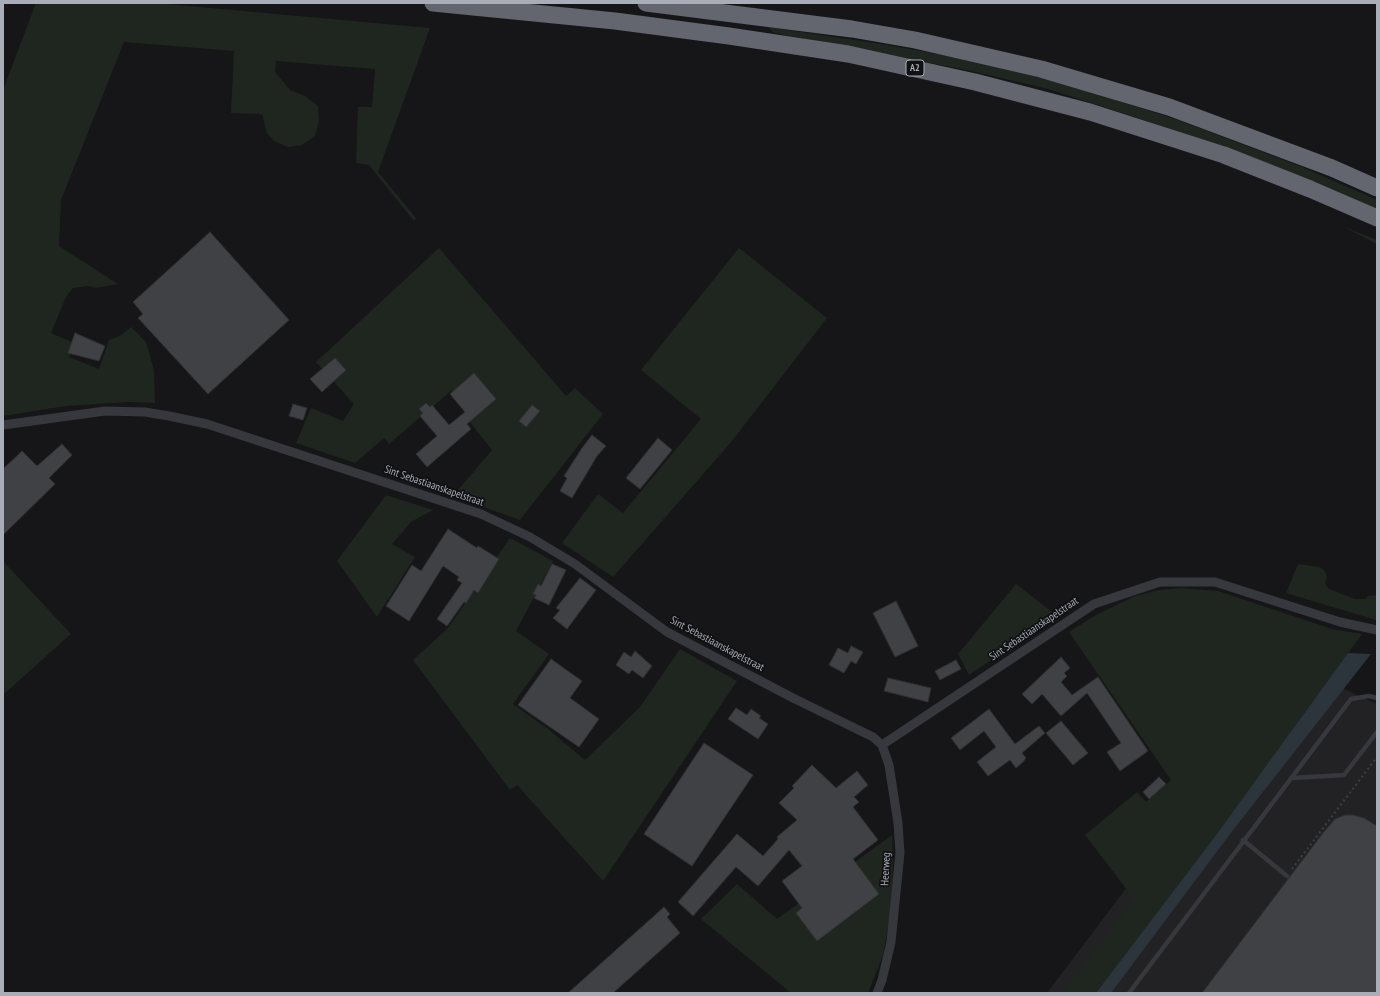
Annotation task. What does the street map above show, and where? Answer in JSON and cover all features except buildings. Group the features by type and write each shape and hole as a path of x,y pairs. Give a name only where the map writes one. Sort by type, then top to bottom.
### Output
{"highway":[{"name":"A2","path":"433,3 615,21 730,36 848,54 975,82 1090,112 1224,155 1377,218"},
{"path":"646,3 880,34 975,53 1041,69 1197,117 1332,168 1377,188"}],"street":[{"name":"Sint Sebastiaanskapelstraat","path":"3,425 105,411 145,412 169,416 207,424 481,514 530,537 575,564 667,632 793,698 873,737 882,745 1094,604 1160,582 1215,582 1340,622 1377,630"},
{"name":"Heerweg","path":"877,993 882,980 891,942 900,853 898,823 889,765 882,745"}],"lane":[{"path":"1129,993 1243,840 1351,699 1369,696 1377,698"},
{"path":"1291,778 1344,775 1377,732"},
{"path":"1243,840 1287,876"}],"path":[{"path":"1287,876 1377,757"}],"shaded area":[{"path":"36,3 156,3 430,28 378,172 416,218 414,221 369,165 356,163 358,107 372,107 375,69 276,61 275,72 290,90 305,96 318,106 319,122 315,136 302,145 288,147 274,141 267,133 262,114 231,113 234,51 124,42 61,200 59,246 118,284 96,288 88,286 73,288 66,297 51,333 74,343 69,357 99,369 109,340 120,336 131,327 146,342 154,370 155,403 128,402 66,406 3,416 3,90"},
{"path":"768,27 888,45 959,58 1057,81 1178,120 1302,167 1377,200 1377,212 1243,155 1135,117 1048,89 967,70 774,33"},
{"path":"1344,227 1377,240 1377,244"},
{"path":"439,248 566,396 575,388 603,414 520,520 453,496 492,450 465,416 470,410 452,390 389,444 384,438 355,463 296,443 311,408 343,421 354,404 316,362"},
{"path":"739,248 827,318 732,441 613,577 562,543 598,494 623,513 701,419 641,370"},
{"path":"386,495 433,510 411,522 392,544 415,557 377,617 337,561"},
{"path":"510,538 553,561 516,631 549,654 513,704 548,729 585,760 640,707 680,649 737,681 603,881 517,785 510,790 413,660 448,628"},
{"path":"3,561 71,634 3,695"},
{"path":"1298,564 1319,567 1324,570 1327,576 1325,584 1329,589 1355,599 1365,599 1368,596 1375,595 1377,597 1376,620 1286,593"},
{"path":"1016,584 1057,616 969,675 958,654"},
{"path":"1182,588 1218,591 1332,629 1362,634 1214,838 1096,993 1062,993 1134,899 1085,835 1137,792 1146,802 1171,780 1069,632 1096,615 1135,596 1159,590"},
{"path":"1348,653 1371,654 1230,834 1111,993 1096,993 1214,838"},
{"path":"1294,666 1377,704 1377,993 1047,993"},
{"path":"892,835 893,860 891,911 883,955 868,993 791,993 701,919 737,884 777,919"}]}
